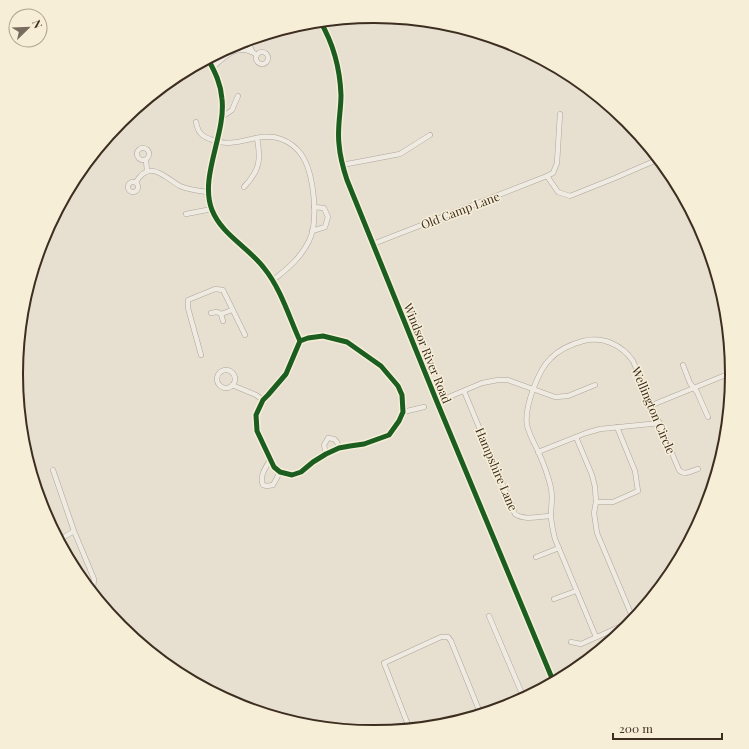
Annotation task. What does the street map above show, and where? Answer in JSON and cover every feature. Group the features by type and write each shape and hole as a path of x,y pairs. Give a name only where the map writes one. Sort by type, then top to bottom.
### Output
{"main road":[{"name":"Windsor River Road","path":"323,27 328,37 338,69 341,95 338,120 342,165 372,244 552,678"}],"street":[{"path":"250,46 252,52"},
{"path":"240,50 252,52 257,55"},
{"path":"213,68 222,58"},
{"path":"211,64 218,81 222,99 222,117 210,173 208,192 212,209 226,231 250,252 265,268 279,292 300,342"},
{"path":"222,117 232,110 238,96"},
{"path":"560,114 557,162 553,173 547,176 558,192 570,196 653,161"},
{"path":"196,122 197,129 200,134 217,142 231,144 271,136 281,139 292,145 301,153 307,164 314,207 314,225 310,240 300,257 272,281"},
{"path":"342,165 400,154 430,135"},
{"path":"244,187 253,177 260,160 260,151 257,138"},
{"path":"146,160 147,171"},
{"path":"136,182 140,175 147,171 155,171 163,174 181,186 192,190 208,192"},
{"name":"Old Camp Lane","path":"372,244 547,176"},
{"path":"312,231 325,227 328,217 324,208 314,207"},
{"path":"186,214 212,209"},
{"path":"202,355 188,308 188,300 215,289 223,290 245,335"},
{"path":"212,313 217,312 221,314 232,310"},
{"path":"221,314 223,321"},
{"path":"322,336 347,342 381,366 398,386 402,396 404,412 390,435 364,444 339,448 313,462 301,472 292,475 280,472 274,467 257,431 256,415 262,400 286,374 300,342 308,338 322,336"},
{"name":"Wellington Circle","path":"596,637 553,532 551,516 553,497 552,489 527,424 527,409 541,372 551,358 564,348 579,342 597,339 612,343 628,353 638,369 679,470 685,473 698,468"},
{"path":"683,365 708,417"},
{"path":"652,405 726,375"},
{"path":"437,402 482,383 498,380 508,380 555,397 568,396 595,385"},
{"path":"232,385 256,395 262,400"},
{"name":"Hampshire Lane","path":"464,391 515,514 524,518 551,516"},
{"path":"404,412 424,407"},
{"path":"538,452 600,429 617,426 660,423"},
{"path":"596,502 614,502 638,491 635,471 617,426"},
{"path":"576,437 594,481 596,502 594,513 597,533 631,614"},
{"path":"326,454 324,445 328,438 334,439 339,448"},
{"path":"270,460 262,475 261,481 263,485 273,485 280,472"},
{"path":"53,470 74,531 94,579 93,585"},
{"path":"63,538 74,531"},
{"path":"536,556 559,548"},
{"path":"554,599 576,591"},
{"path":"490,616 522,693"},
{"path":"572,642 581,644 618,628"},
{"path":"408,724 384,663 441,637 448,637 451,641 478,710"}],"cycle path":[{"path":"324,27 335,56 339,76 341,95 339,149 347,180 437,402 552,678"},
{"path":"210,64 219,83 222,99 220,126 209,184 209,197 212,210 222,227 258,261 270,276 280,294 300,341"},
{"path":"323,336 347,342 381,366 398,386 402,395 403,412 399,421 389,435 364,444 339,448 313,462 301,472 292,475 280,472 274,467 257,431 256,415 263,400 286,374 300,341 308,338 323,336"}]}
